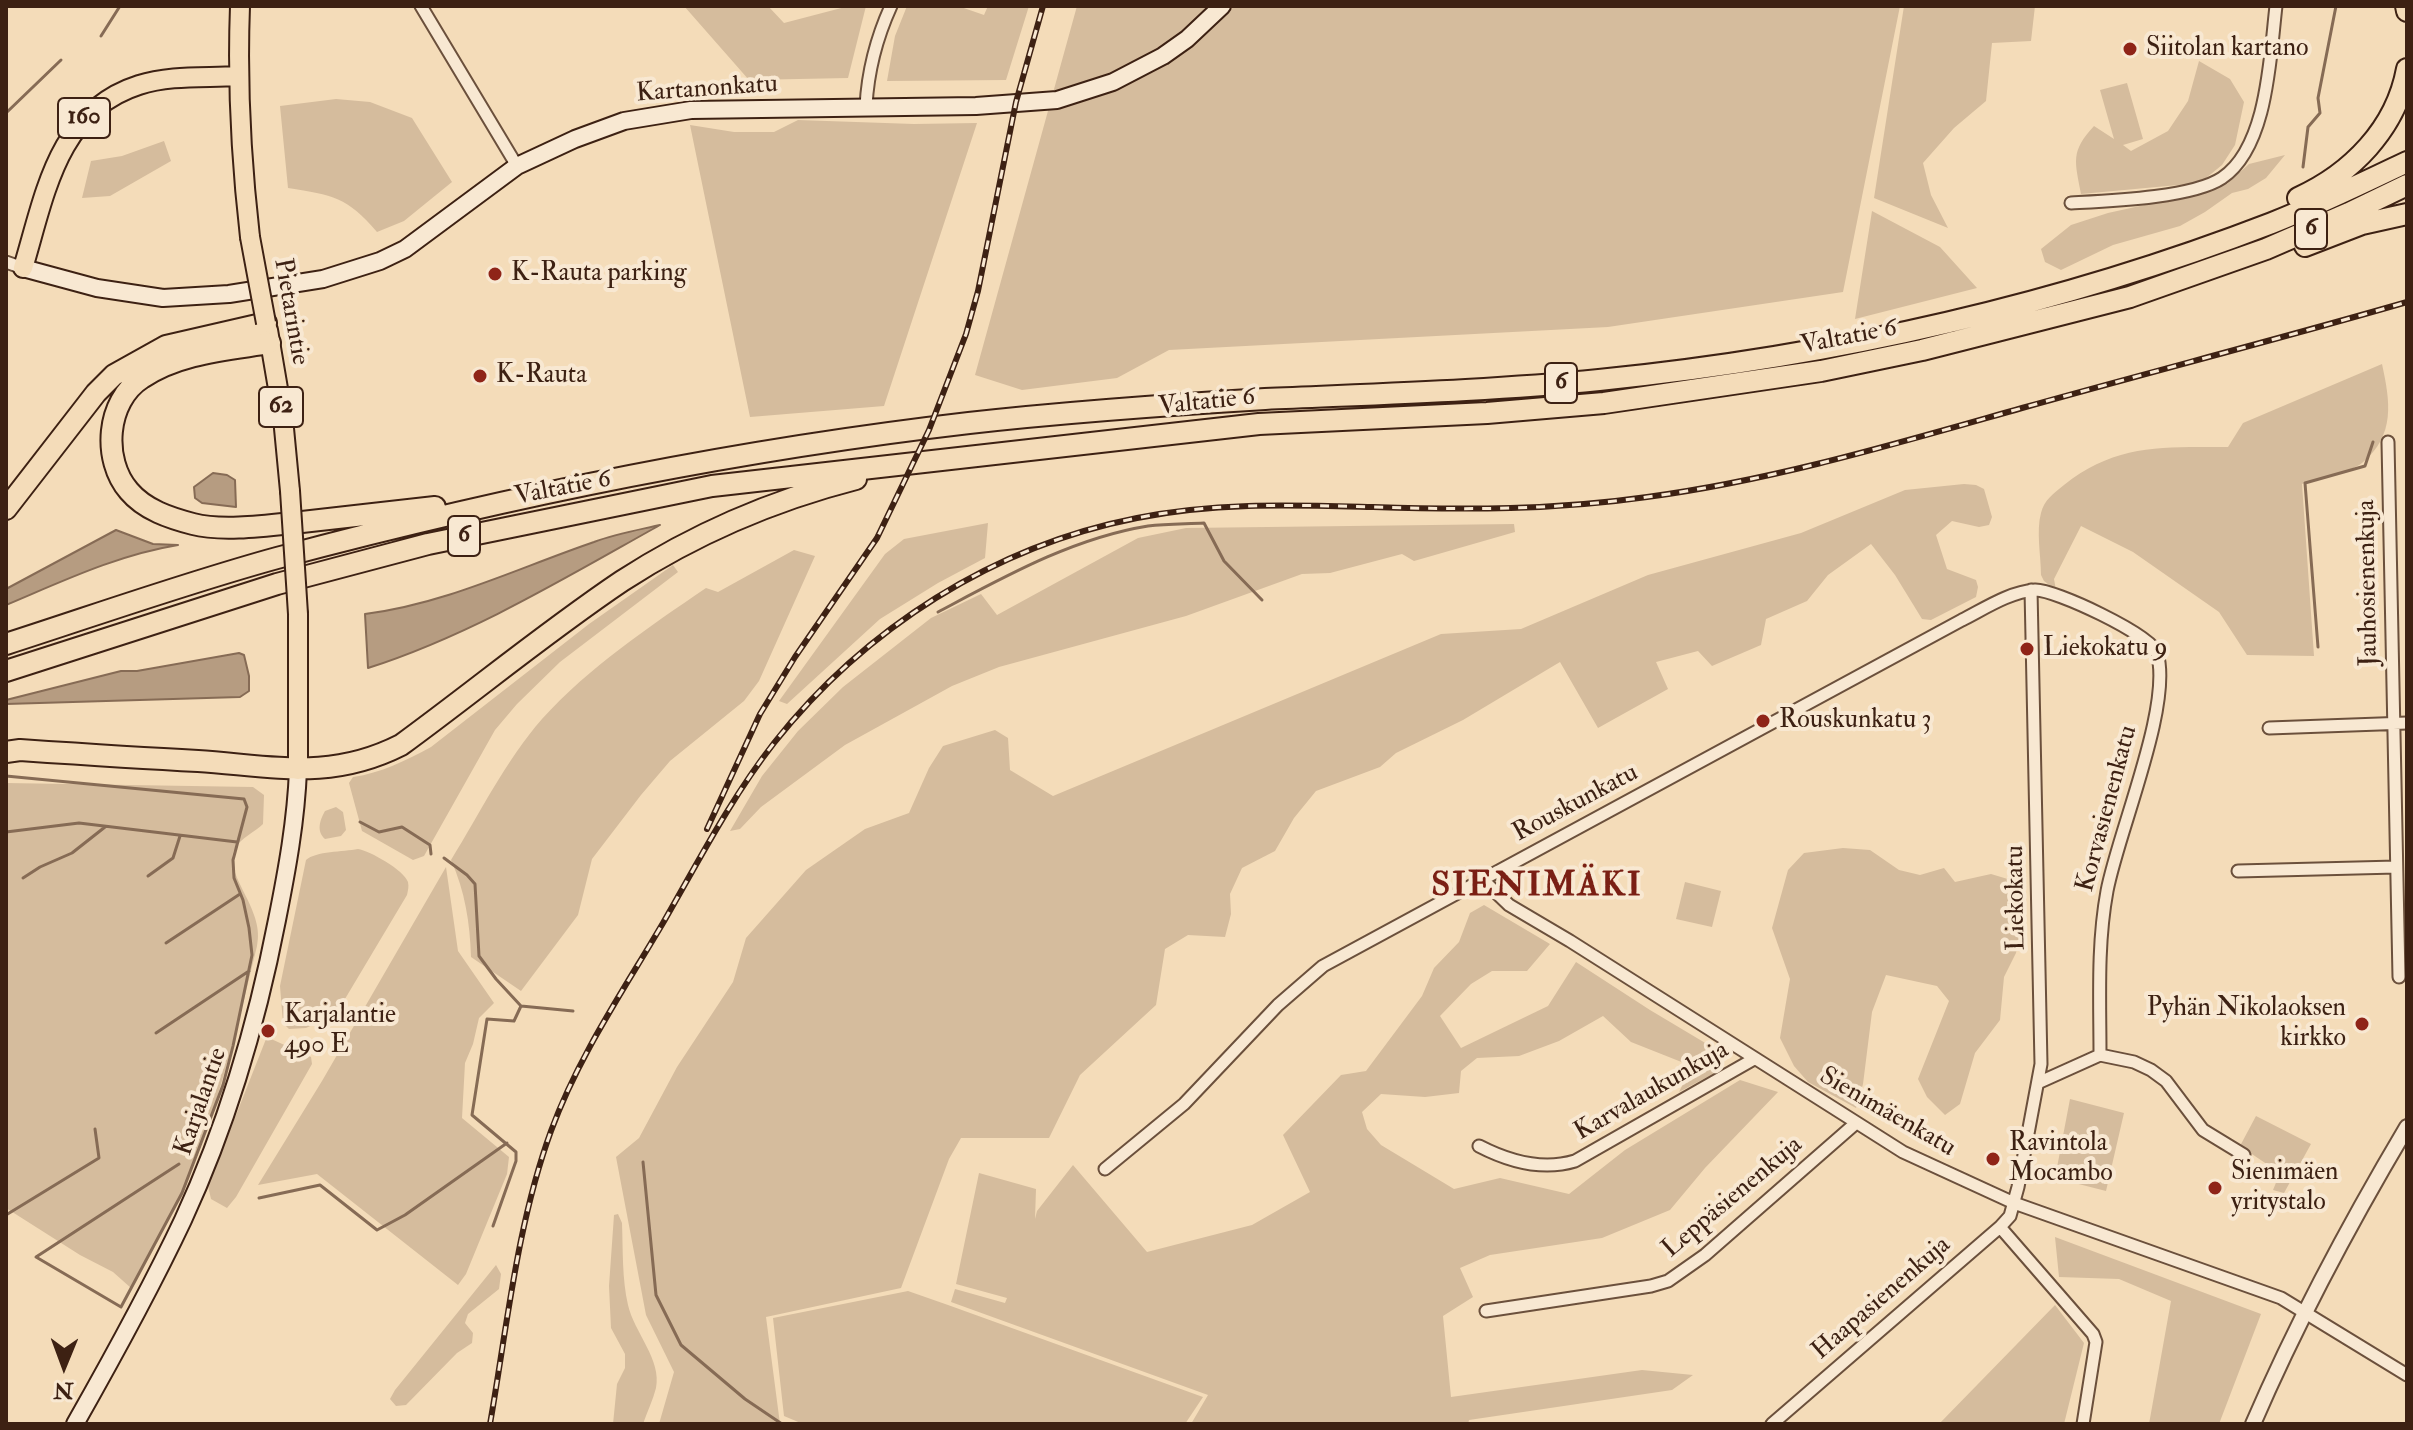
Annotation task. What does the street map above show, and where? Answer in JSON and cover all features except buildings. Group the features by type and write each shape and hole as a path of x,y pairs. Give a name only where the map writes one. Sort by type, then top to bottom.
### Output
{"highway":[{"path":"2074,290 2241,225 2342,173 2382,130 2397,104 2407,69"},
{"name":"Valtatie 6","path":"6,644 273,559 514,498 717,459 982,422 1167,405 1601,380 1832,347 2074,290 2277,221 2407,162"},
{"name":"Valtatie 6","path":"6,671 277,584 428,544 712,486 1259,424 1487,413 1604,403 1821,371 2024,325 2130,297 2321,225 2407,185"},
{"path":"2212,268 2264,261 2362,224 2407,214"},
{"path":"268,333 168,365 140,378 126,393 110,434 115,466 129,491 157,513 197,526 253,527 514,498"},
{"path":"6,509 96,393 114,375 166,346 268,333"},
{"path":"6,752 20,750 298,770 337,767 375,758 401,745 563,622 625,580 694,540 779,503 837,484 936,460"}],"main road":[{"name":"Pietarintie","path":"240,6 237,76 240,141 250,237 283,418 290,491 298,614 298,770"},
{"name":"Kartanonkatu","path":"14,265 97,288 163,298 229,294 323,279 380,261 405,249 517,166 575,139 624,121 691,110 976,106 1057,100 1113,82 1163,56 1187,39 1222,6"},
{"name":"160","path":"14,265 60,155 72,131 89,112 113,95 141,84 170,79 237,76"},
{"name":"Karjalantie","path":"75,1424 183,1221 232,1096 263,989 276,928 291,851 298,770"}],"street":[{"path":"421,6 517,166"},
{"path":"866,106 870,63 891,6"},
{"path":"2071,203 2175,193 2222,178 2249,145 2258,121 2265,93 2276,6"},
{"name":"Jauhosienenkuja","path":"2388,442 2401,723 2396,867 2399,977"},
{"name":"Rouskunkatu","path":"1105,1169 1184,1104 1278,1005 1323,966 1962,620 2001,600 2031,590"},
{"name":"Korvasienenkatu","path":"2031,590 2044,590 2109,619 2152,643 2157,652 2159,683 2155,714 2108,885 2102,922 2100,1055"},
{"name":"Liekokatu","path":"2014,1203 2040,1082 2031,590"},
{"path":"2269,728 2401,723"},
{"path":"2238,871 2396,867"},
{"name":"Sienimäenkatu","path":"1483,880 1509,905 1913,1158 2014,1203 2281,1298 2407,1375"},
{"path":"2040,1082 2100,1055 2134,1062 2166,1081 2203,1130 2244,1155"},
{"name":"Karvalaukunkuja","path":"1479,1146 1531,1164 1563,1165 1754,1059"},
{"name":"Leppäsienenkuja","path":"1486,1311 1668,1281 1705,1255 1856,1123"},
{"path":"2253,1424 2304,1314 2407,1127"},
{"name":"Haapasienenkuja","path":"1772,1424 2000,1227 2010,1216 2014,1203"},
{"path":"2000,1227 2093,1334 2096,1342 2083,1424"}],"shaded area":[{"path":"684,6 768,6 784,23 849,6 866,6 848,78 749,80"},
{"path":"907,6 958,6 984,15 988,6 1029,6 1006,80 887,81 895,36"},
{"path":"1077,6 1900,6 1843,292 1608,327 1169,350 1117,378 1022,390 975,375"},
{"path":"1904,6 2035,6 2031,41 1992,43 1986,101 1954,128 1923,163 1931,195 1948,228 1874,198"},
{"path":"2199,61 2230,79 2244,102 2235,145 2222,165 2200,183 2081,194 2076,157 2081,143 2094,126 2114,139 2100,90 2127,83 2143,139 2123,145 2131,151 2168,131 2188,101"},
{"path":"336,99 370,102 412,118 452,182 404,221 377,232 357,211 338,200 288,188 280,106"},
{"path":"798,120 977,123 884,406 750,417 690,125 734,132 774,132"},
{"path":"164,141 171,161 110,196 82,198 91,161 122,156"},
{"path":"2285,155 2266,178 2248,189 2232,193 2180,226 2113,245 2061,270 2045,262 2041,249 2071,225 2227,184 2249,164"},
{"path":"1872,211 1940,247 1977,288 1855,319"},
{"path":"2382,364 2388,417 2381,441 2357,466 2302,484 2314,656 2247,655 2219,612 2133,552 2081,526 2054,579 2056,590 2044,581 2039,536 2042,508 2053,494 2083,471 2103,461 2142,450 2228,447 2243,423"},
{"path":"213,473 235,480 236,507 202,503 195,498 194,487"},
{"path":"1964,484 1984,489 1992,517 1989,525 1979,527 1952,521 1936,535 1947,569 1976,580 1976,597 1931,620 1922,619 1895,575 1871,544 1828,575 1807,601 1766,619 1761,645 1712,666 1698,651 1656,662 1668,689 1598,728 1560,662 1463,720 1396,753 1380,767 1316,791 1294,818 1275,851 1242,868 1230,894 1231,914 1225,937 1188,935 1165,949 1156,1005 1080,1075 1049,1138 961,1138 949,1159 901,1288 766,1317 780,1424 659,1424 674,1372 646,1315 616,1157 639,1138 677,1067 733,982 746,938 806,870 865,829 909,813 929,768 943,746 995,730 1008,738 1010,770 1053,796 1441,634 1521,629 1648,575 1801,533 1905,490"},
{"path":"988,523 985,558 880,619 787,704 779,701 885,554 904,539"},
{"path":"1514,524 1515,532 1414,561 1402,554 1330,573 1302,574 1186,616 999,667 952,686 845,745 761,807 740,829 730,831 762,776 798,731 843,687 931,618 981,594 997,615 1138,538 1186,528"},
{"path":"660,525 481,622 368,668 365,614 453,594 602,539"},
{"path":"116,530 153,544 178,545 112,562 6,605 6,589"},
{"path":"794,550 815,556 759,681 744,701 670,761 641,795 592,859 578,915 521,991 471,957 466,907 451,860 529,735 579,682 663,618 706,588 718,592"},
{"path":"673,565 678,572 560,662 517,704 495,730 424,856 413,860 362,831 349,783 353,777 393,766 431,747 589,624"},
{"path":"239,653 244,655 249,676 249,691 240,697 6,704 6,700 121,671 137,671"},
{"path":"6,783 253,787 264,795 263,824 237,845 232,858 258,932 234,1039 206,1131 183,1191 131,1288 113,1272 6,1208"},
{"path":"336,807 343,812 346,830 341,836 325,839 320,829 322,818 325,811"},
{"path":"1843,848 1870,850 1899,870 1920,875 1944,868 1955,882 1991,874 2021,883 2025,911 2016,953 2004,977 2000,1020 1975,1053 1960,1104 1945,1115 1927,1097 1918,1079 1949,1001 1937,986 1886,975 1872,1012 1863,1084 1856,1108 1808,1082 1794,1066 1780,1038 1790,979 1772,928 1788,870 1804,853"},
{"path":"358,849 378,857 400,872 408,882 407,895 336,1014 306,1028 289,1029 283,1023 280,986 306,860 323,853"},
{"path":"446,867 458,951 494,1003 479,1018 465,1063 462,1118 509,1157 507,1174 466,1274 458,1285 317,1174 258,1185"},
{"path":"1685,882 1721,891 1712,927 1676,919"},
{"path":"1484,905 1550,944 1527,971 1492,971 1471,984 1440,1016 1461,1048 1548,1006 1576,962 1717,1050 1724,1068 1679,1092 1685,1080 1684,1063 1631,1042 1603,1016 1559,1041 1519,1056 1477,1058 1461,1071 1459,1093 1425,1097 1381,1094 1362,1112 1367,1129 1381,1145 1454,1189 1500,1178 1569,1194 1625,1150 1740,1080 1778,1092 1705,1168 1670,1210 1602,1238 1490,1255 1460,1268 1473,1297 1443,1316 1451,1397 1642,1370 1693,1375 1672,1390 1469,1420 1468,1424 1191,1424 1208,1395 951,1302 955,1289 1005,1303 1007,1298 956,1284 979,1173 1036,1189 1035,1219 1037,1211 1073,1165 1147,1252 1252,1225 1310,1192 1283,1135 1341,1075 1366,1071 1422,996 1434,968 1459,942 1470,913"},
{"path":"269,1038 311,1057 312,1064 227,1208 211,1199 208,1186"},
{"path":"2070,1099 2124,1113 2106,1191 2055,1178"},
{"path":"2256,1116 2311,1144 2284,1193 2273,1190 2280,1173 2240,1146"},
{"path":"618,1214 622,1223 628,1305 657,1378 643,1424 613,1424 617,1384 625,1368 625,1354 611,1328 609,1286 614,1215"},
{"path":"2055,1237 2261,1314 2219,1424 2149,1424 2171,1301 2119,1279 2059,1277"},
{"path":"496,1265 501,1274 499,1289 468,1314 465,1323 473,1333 472,1343 457,1353 406,1405 396,1406 390,1399 395,1390"},
{"path":"908,1291 1203,1397 1185,1424 803,1424 784,1416 773,1318"},
{"path":"2055,1305 2084,1343 2064,1424 1939,1424"}],"waterway":[{"path":"101,36 120,6"},
{"path":"2303,167 2308,127 2320,113 2318,98 2336,6"},
{"path":"6,113 61,60"},
{"path":"2318,647 2305,483 2365,466 2373,442"},
{"path":"938,612 1066,549 1148,526 1204,523 1224,561 1262,600"},
{"path":"6,776 244,799 247,807 233,860 234,878 243,900 252,955 223,1085 182,1193 121,1307 36,1257 179,1164"},
{"path":"360,822 379,832 402,827 430,845 431,854"},
{"path":"6,832 79,823 237,842"},
{"path":"23,878 72,853 105,827"},
{"path":"148,876 173,858 180,836"},
{"path":"444,858 475,884 479,956 496,979 521,1006 573,1011"},
{"path":"166,943 240,894"},
{"path":"156,1033 249,971"},
{"path":"493,1226 516,1161 516,1152 472,1115 487,1019 514,1021 521,1006"},
{"path":"6,1215 99,1158 95,1129"},
{"path":"259,1198 320,1185 377,1230 405,1215 507,1143"},
{"path":"643,1162 656,1295 681,1345 745,1399 782,1424"}],"railway":[{"path":"707,829 760,714 795,657 877,538 929,430 966,334 978,291 1016,102 1043,6"},
{"path":"490,1424 521,1239 539,1166 562,1104 588,1051 729,808 774,743 810,701 849,663 936,598 983,571 1033,549 1084,531 1167,513 1255,506 1545,507 1647,497 1742,481 1883,447 2407,302"}],"place":[{"name":"Siitolan kartano","path":"2130,49"},
{"name":"K-Rauta parking","path":"495,274"},
{"name":"K-Rauta","path":"480,376"},
{"name":"Liekokatu 9","path":"2027,649"},
{"name":"Rouskunkatu 3","path":"1763,721"},
{"name":"Pyhän Nikolaoksen kirkko","path":"2362,1024"},
{"name":"Karjalantie 490 E","path":"268,1031"},
{"name":"Ravintola Mocambo","path":"1993,1159"},
{"name":"Sienimäen yritystalo","path":"2215,1188"}],"district":[{"name":"SIENIMÄKI","path":"1537,888"}]}
